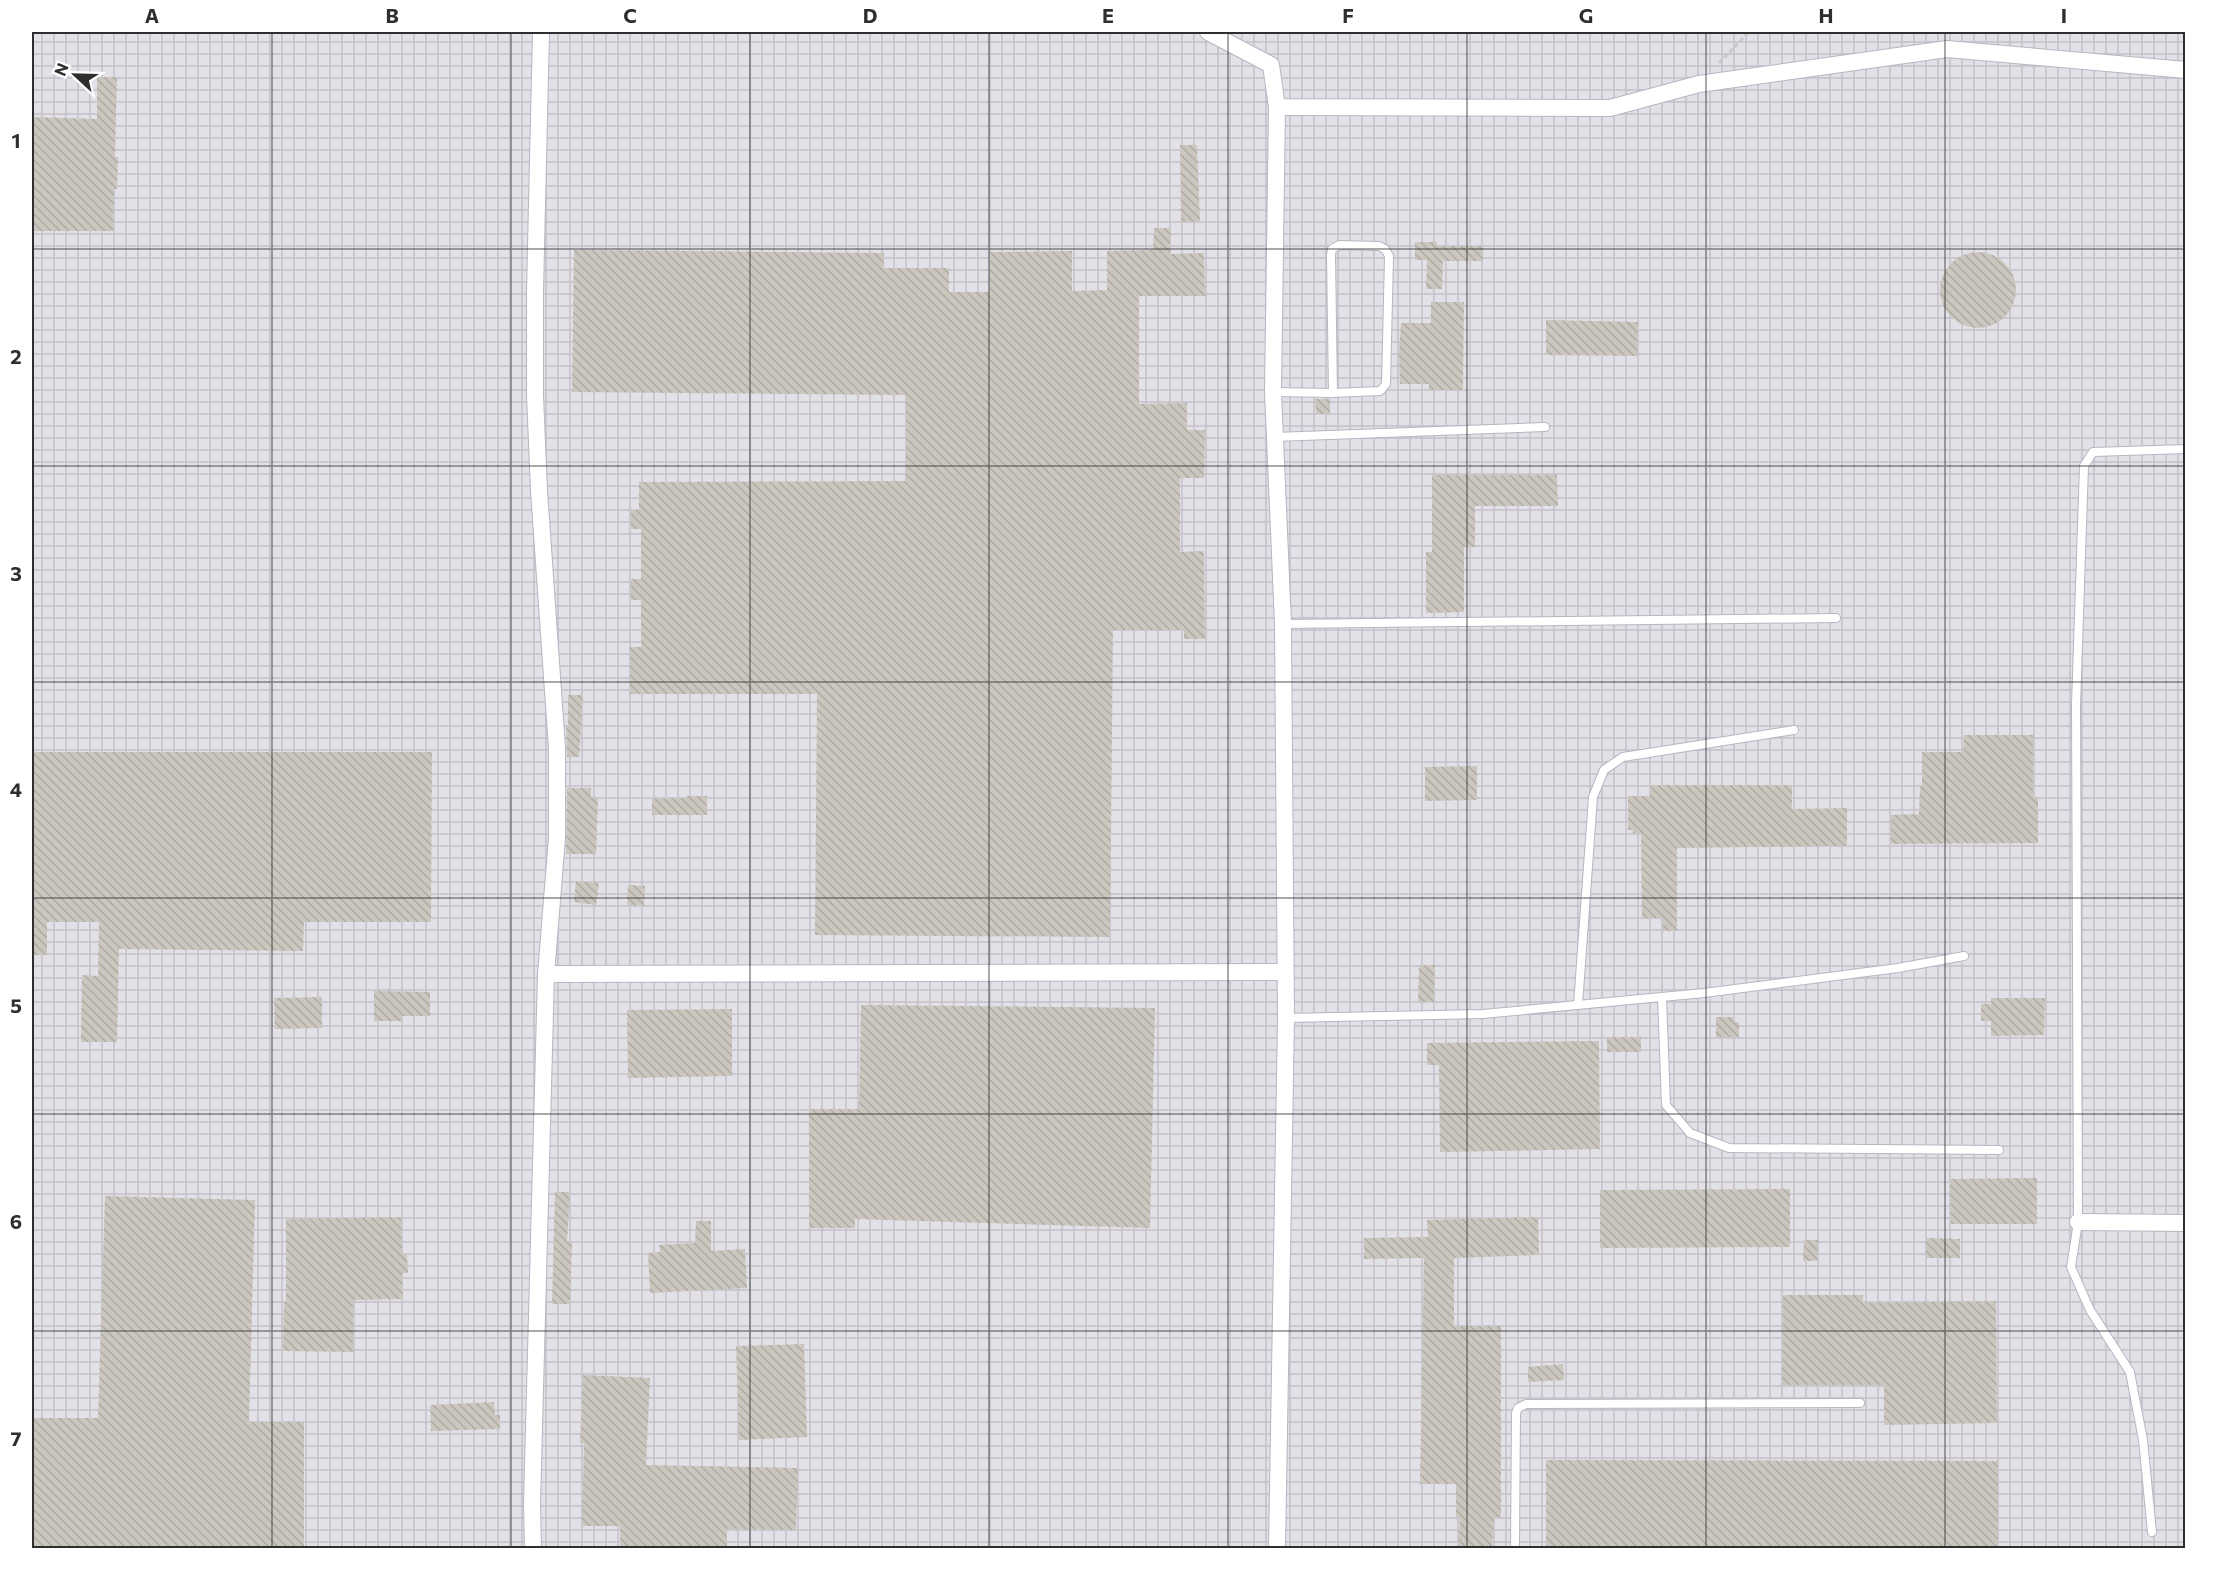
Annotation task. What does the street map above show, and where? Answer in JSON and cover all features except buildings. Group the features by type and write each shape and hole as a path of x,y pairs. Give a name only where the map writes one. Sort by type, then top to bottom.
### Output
{"street":[{"path":"533,1548 532,1504 546,974 557,837 557,748 539,491 536,394 535,291 541,32"},
{"path":"1208,32 1271,65 1277,107 1274,392 1283,624 1286,1018 1276,1548"},
{"path":"1277,107 1610,108 1699,84 1947,49 2186,70"},
{"path":"546,974 1285,972"},
{"path":"2078,1222 2186,1223"}],"lane":[{"path":"1274,392 1333,393 1380,391 1386,384 1389,256 1385,249 1379,246 1339,245 1332,249 1333,393"},
{"path":"1275,438 1545,427"},
{"path":"2152,1532 2143,1440 2130,1372 2090,1310 2071,1267 2078,1222 2076,705 2084,466 2093,452 2186,449"},
{"path":"1283,624 1836,618"},
{"path":"1578,1005 1593,797 1604,770 1623,757 1794,730"},
{"path":"1286,1018 1483,1014 1662,997 1898,968 1964,956"},
{"path":"1662,997 1666,1105 1690,1133 1730,1148 1999,1150"},
{"path":"1515,1548 1516,1413 1518,1408 1526,1404 1860,1403"}],"path":[{"path":"1699,84 1749,32"}],"shaded area":[{"path":"32,32 2185,32 2185,1548 32,1548"}]}
